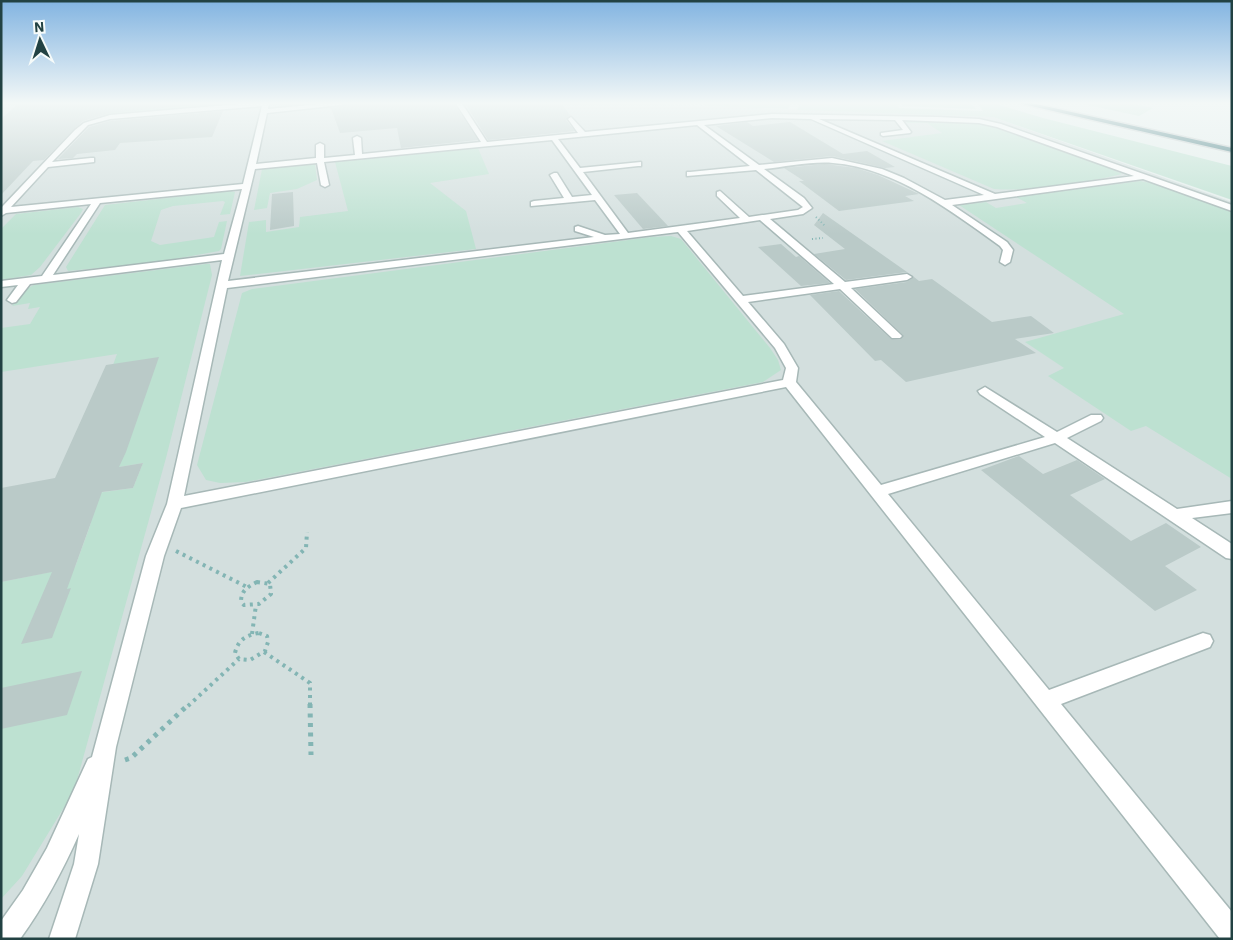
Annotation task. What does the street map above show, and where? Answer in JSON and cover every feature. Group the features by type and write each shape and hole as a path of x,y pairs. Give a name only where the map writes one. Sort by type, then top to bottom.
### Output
{"highway":[{"path":"1213,146 1232,150"}],"street":[{"path":"2,212 63,146"},
{"path":"62,939 86,864 103,759 155,556 175,504 228,256 257,146"},
{"path":"320,146 320,160 325,185"},
{"path":"358,146 359,157"},
{"path":"252,167 477,146"},
{"path":"560,146 626,236"},
{"path":"223,285 474,257 487,247 626,236 763,218 800,212 808,208 728,146"},
{"path":"877,146 993,196"},
{"path":"1058,146 1232,208"},
{"path":"46,165 91,160"},
{"path":"690,174 832,160 855,162 890,175 945,203 1004,244 1008,250 1004,262"},
{"path":"578,170 638,164"},
{"path":"554,175 570,200"},
{"path":"945,203 1146,177"},
{"path":"2,212 246,186"},
{"path":"720,194 747,220"},
{"path":"534,204 597,196"},
{"path":"45,279 97,202"},
{"path":"763,218 843,286 896,336"},
{"path":"680,229 780,347 792,368 789,382"},
{"path":"578,230 608,238"},
{"path":"1,284 228,256"},
{"path":"740,300 907,277"},
{"path":"12,300 27,281"},
{"path":"175,504 789,382"},
{"path":"789,382 1232,934"},
{"path":"985,391 1232,554"},
{"path":"877,492 1057,438 1096,418"},
{"path":"1175,515 1232,507"},
{"path":"1045,701 1203,641"},
{"path":"4,939 33,896 68,832 103,759"}],"path":[{"path":"268,583 306,548 307,532"},
{"path":"155,556 176,551 247,587"},
{"path":"257,582 268,583 272,587 271,594 264,602 249,606 241,602 241,594 247,587 257,582"},
{"path":"252,634 256,605"},
{"path":"103,759 131,758 239,659 249,660 264,652 269,643 267,636 259,633 242,639 236,648 236,656 239,659"},
{"path":"264,652 310,683 311,755"}],"shaded area":[{"path":"1,146 1074,146 1232,202 1232,939 1,939"}],"green space":[{"path":"893,146 1051,146 1092,160 1122,174 1058,186 1009,190 994,189"},
{"path":"1076,146 1153,146 1232,166 1232,200"},
{"path":"478,148 489,174 430,183 466,211 476,249 240,276 249,222 266,220 266,232 299,227 300,217 348,211 335,162"},
{"path":"315,163 317,180 297,189 270,193 267,208 254,210 262,169"},
{"path":"1140,181 1163,185 1232,211 1232,479 1146,426 1131,431 1048,376 1064,368 1025,342 1124,314 959,205 986,202 996,208 1027,203 1016,197"},
{"path":"229,191 235,192 230,214 220,215 225,202 223,201 173,206 161,210 151,241 160,245 214,237 219,222 227,221 219,251 158,262 68,271 66,267 105,205"},
{"path":"78,207 83,209 81,213 40,267 31,275 1,280 1,229 16,214"},
{"path":"671,236 681,239 770,348 778,360 781,370 763,382 246,482 220,483 206,480 197,465 242,293 252,289 651,237"},
{"path":"210,264 212,275 166,458 74,791 22,876 1,899 1,582 75,567 90,526 97,493 133,488 143,463 119,467 113,365 117,354 1,372 1,328 30,324 40,307 28,309 30,303 12,306 28,288 34,285"}],"building":[{"path":"1,146 58,146 44,160 33,161 1,195"},
{"path":"71,146 118,146 115,150 77,154 73,158 58,159"},
{"path":"401,146 422,146 401,148"},
{"path":"748,146 830,146 843,154 867,151 895,167 885,168 832,156 774,162"},
{"path":"825,164 856,168 878,175 919,194 905,196 914,201 839,211 799,181 804,181 784,168"},
{"path":"293,192 294,226 270,230 272,194"},
{"path":"637,193 668,226 643,229 614,195"},
{"path":"823,213 907,272 846,280 814,254 845,249 814,225"},
{"path":"781,244 796,257 799,256 830,283 801,286 758,247"},
{"path":"914,277 919,281 932,279 992,322 1031,316 1054,333 1015,339 1036,353 906,382 881,360 875,361 810,295 839,291 891,339 900,340 903,335 855,289 907,282"},
{"path":"159,357 119,467 143,463 133,488 102,492 67,589 71,588 52,638 21,644 52,572 1,582 1,488 55,478 106,365"},
{"path":"1019,456 1043,474 1077,460 1105,479 1070,495 1131,541 1166,523 1201,547 1165,566 1197,590 1155,611 981,470"},
{"path":"82,671 67,715 1,729 1,688"}]}
